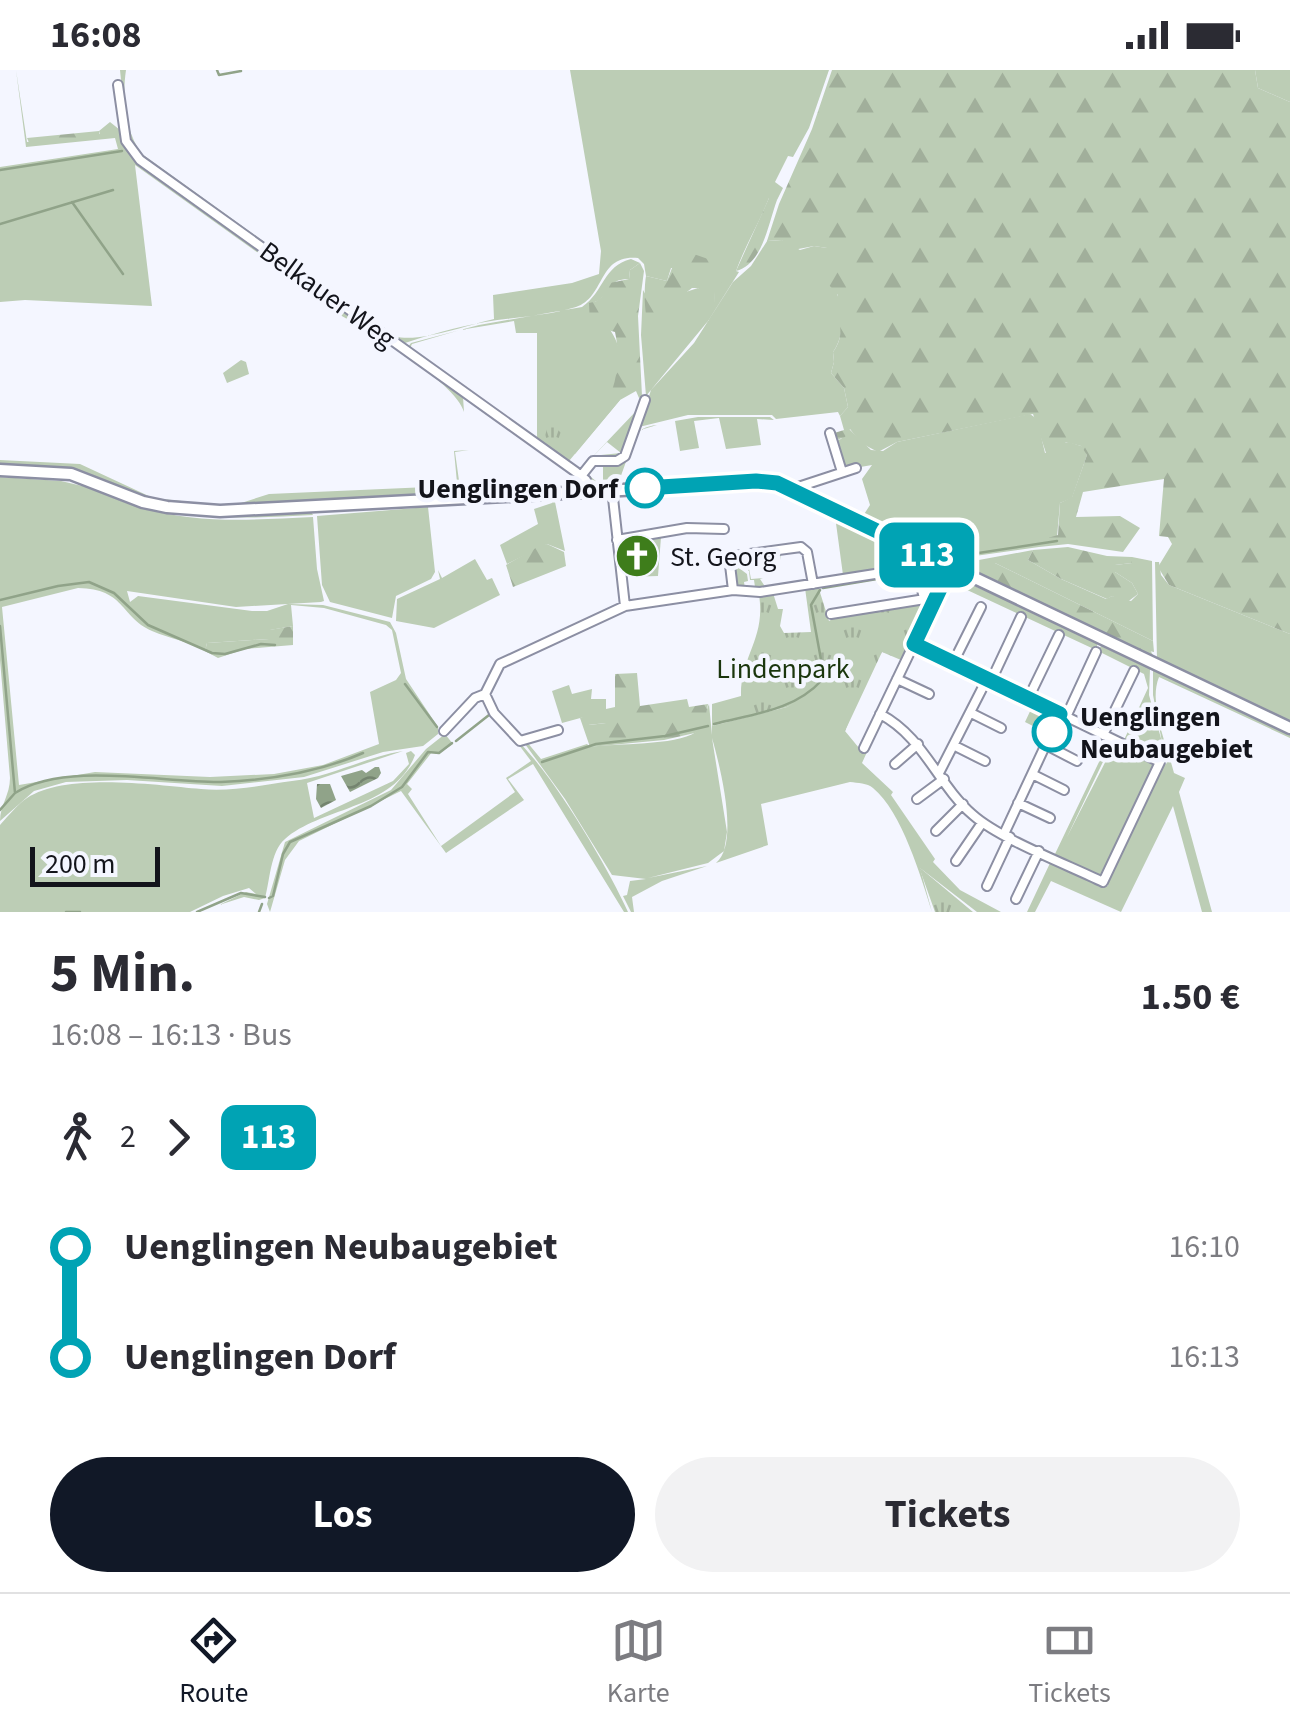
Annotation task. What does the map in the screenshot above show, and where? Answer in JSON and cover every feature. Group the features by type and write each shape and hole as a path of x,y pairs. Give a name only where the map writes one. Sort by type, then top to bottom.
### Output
{"main road":[{"path":"0,470 70,474 167,507 220,511 773,482 1290,728"}],"street":[{"name":"Belkauer Weg","path":"118,85 123,133 140,160 581,476 590,491"},
{"path":"581,476 593,460 625,456 645,400"},
{"path":"830,434 842,472"},
{"path":"792,489 856,468"},
{"path":"612,490 625,606"},
{"path":"618,540 687,528 724,529"},
{"path":"733,590 730,566 736,556 800,547 807,552 814,584"},
{"path":"864,748 946,571 952,567"},
{"path":"444,731 475,698 485,694 500,664 625,606 733,590 754,593 913,568 924,598"},
{"path":"831,614 924,598 934,603"},
{"path":"954,663 981,607"},
{"path":"916,799 942,776 1021,617"},
{"path":"1028,698 1059,635"},
{"path":"880,714 898,724 918,744 962,804 982,823 1103,882 1160,762 914,644"},
{"path":"988,886 1018,803 1096,652"},
{"path":"1106,736 1134,671"},
{"path":"897,679 929,694"},
{"path":"485,694 498,718 520,741 558,730"},
{"path":"970,714 1001,728"},
{"path":"895,764 918,744"},
{"path":"1046,745 1078,760"},
{"path":"954,746 986,761"},
{"path":"1032,774 1064,790"},
{"path":"1018,803 1050,818"},
{"path":"936,831 962,804"},
{"path":"956,861 982,823"},
{"path":"1016,899 1039,850"}],"green space":[{"path":"16,70 27,142 100,134 110,122 120,130 128,150 490,412 489,416 463,397 464,412 457,399 426,371 327,307 307,288 135,165 152,306 0,302 0,167 118,149 115,138 26,147"},
{"path":"120,70 126,70 126,114 142,154 395,336 428,336 402,344 138,156 127,140"},
{"path":"570,70 829,70 809,128 775,182 783,188 777,200 769,198 736,271 739,272 708,321 646,396 641,335 643,290 648,299 646,305 698,288 714,303 715,266 671,268 667,281 646,276 644,264 638,258 625,259 608,269 593,295 576,307 476,324 494,319 493,295 572,283 599,274 601,251"},
{"path":"832,70 1255,70 1258,88 1290,102 1290,634 1169,585 1158,567 1172,544 1168,537 1159,536 1164,479 1083,492 1076,517 1120,516 1140,528 1123,552 1068,544 1039,547 1037,541 1058,535 1060,503 1072,497 1087,455 1081,446 1066,442 1055,454 1047,456 1033,414 897,442 878,452 861,443 850,429 845,437 834,441 831,434 844,430 840,416 848,407 844,388 831,373 840,331 838,295 826,277 827,248 788,251 782,240 767,241"},
{"path":"1255,70 1290,70 1290,102 1258,88"},
{"path":"99,131 100,137 30,145 27,138"},
{"path":"775,197 758,252 736,271 769,198"},
{"path":"769,238 768,241 782,240 800,250 827,248 841,315 831,373 844,388 848,407 840,416 838,412 776,419 772,415 688,415 639,427 651,390 694,343 733,282 751,266"},
{"path":"688,252 715,266 722,281 714,304 709,306 698,288 692,288 648,322 646,276 667,281 674,263"},
{"path":"631,259 640,263 630,270 629,279 614,282 600,300 589,304 615,338 621,369 620,400 569,461 577,470 529,435 537,438 537,333 516,333 514,321 460,330 582,307 615,267"},
{"path":"640,263 644,271 638,316 642,396 639,398 636,391 620,400 575,454 608,401 617,367 615,332 590,325 589,303 602,297 605,284 629,279 630,270"},
{"path":"459,330 412,344 410,348 469,392 408,347 411,343"},
{"path":"241,360 246,362 249,374 227,383 223,373"},
{"path":"642,402 621,458 595,459 621,453 607,442 579,471 639,408"},
{"path":"1030,414 1037,419 1045,453 1057,451 1061,443 1069,442 1084,447 1087,455 1072,498 1060,503 1057,537 1039,541 1039,547 946,560 861,519 870,505 862,479 872,465 843,470 834,441 849,429 871,450 883,451 897,442"},
{"path":"698,417 770,417 774,420 757,419 761,445 726,449 719,418 694,421 699,448 680,451 675,421"},
{"path":"549,421 566,438 562,457 543,444"},
{"path":"636,434 618,484 598,484 585,475 603,482 603,464 617,463"},
{"path":"469,450 455,452 461,495 212,508 155,502 91,477 0,467 0,460 80,464 153,498 235,505 269,494 428,487 442,493 458,493 454,451"},
{"path":"54,474 104,488 95,490 123,502 176,515 228,520 313,517 324,601 236,607 127,591 130,602 138,596 252,611 288,604 323,605 390,622 406,679 438,727 438,734 423,746 383,752 304,777 222,786 127,780 66,782 34,791 0,821 10,778 0,660 0,477 61,481 95,489 74,481 17,477","holes":["78,588 114,598 141,625 205,651 207,643 269,639 270,630 293,626 291,605 324,608 386,625 392,630 401,673 396,680 370,692 379,744 323,765 274,774 210,777 95,772 19,785 2,607"]},
{"path":"107,489 147,504 310,510 313,515 182,514 131,502 105,493"},
{"path":"554,497 565,551 547,544 507,564 500,545 538,524 534,509 552,503"},
{"path":"428,507 435,572 431,579 396,596 392,618 330,602 322,585 317,516"},
{"path":"835,516 941,569 933,597 926,597 919,568 821,579 843,575"},
{"path":"661,537 658,576 626,577 624,545"},
{"path":"547,544 564,552 566,566 513,587 506,565"},
{"path":"1068,547 1132,557 1132,563 1115,565 1115,572 1132,583 1138,594 1126,603 1112,596 1107,599 1028,560 1033,550"},
{"path":"1033,550 1028,560 1106,599 1112,596 1131,601 1138,594 1132,583 1115,572 1115,565 1132,563 1132,557 1152,561 1153,641 995,563 977,563 972,567 1139,649 1150,650 1154,657 1151,659 963,568 968,562"},
{"path":"780,552 781,560 780,556 747,558 751,579 763,578 761,590 752,588 754,580 750,580 749,571 742,565 739,568 747,574 748,581 744,582 745,589 735,587 731,568 734,559"},
{"path":"475,559 487,580 492,578 500,595 434,628 396,621 397,599 440,579 438,570 442,578"},
{"path":"1155,562 1159,562 1161,575 1169,585 1290,634 1290,726 1157,660"},
{"path":"977,563 995,563 1153,641 1154,652 1139,649 971,568"},
{"path":"956,575 1151,664 1151,668 1098,642 1096,650 950,582 952,578 947,582 953,576 1090,639"},
{"name":"Lindenpark","path":"818,586 829,621 928,603 901,660 882,652 845,731 838,689 712,726 712,704 741,696 744,670 759,624 759,595 773,593 778,609 783,609 780,626 784,633 811,632 805,588"},
{"path":"293,626 293,645 245,649 218,658 205,651 207,643 269,639 269,630"},
{"path":"1101,646 1150,669 1149,695 1162,742 1153,695 1153,670 1170,677 1157,667 1290,731 1290,738 1159,677 1156,699 1160,725 1174,773 1185,778 1179,792 1212,912 1202,912 1173,806 1121,912 1051,881 1035,912 1027,912 1051,861 1041,855 1088,876 1086,879 1097,881 1099,887 1108,886 1108,876 1160,768 1167,763 1162,755 1156,758 1149,751 1108,734 1124,740 1148,688 1144,674 1098,651"},
{"path":"637,673 640,706 687,699 689,707 708,704 708,730 664,740 590,747 580,718 585,716 589,725 606,723 606,709 615,707 615,674"},
{"path":"844,674 849,721 845,731 859,748 864,739 867,752 862,763 893,792 891,795 935,859 933,862 960,890 1001,912 977,912 920,868 932,912 893,813 868,785 850,782 761,804 768,845 716,863 724,851 708,863 648,878 707,866 662,881 632,897 631,912 623,896 627,895 630,881 646,879 612,875 525,744 541,759 587,744 590,747 674,740 696,732 709,704 712,735 712,726 787,707","holes":["712,738 723,785 727,832"]},
{"path":"569,685 572,694 592,689 591,699 606,699 606,723 588,725 584,717 562,723 552,691"},
{"path":"1033,705 1055,716 1047,733 1025,722"},
{"path":"445,734 453,744 438,754 432,752 407,784 412,789 408,794 441,846 515,792 506,778 531,761 513,737 543,771 576,819 628,912 624,912 533,764 508,779 524,800 446,853 401,791 299,841 285,860 270,912 267,904 285,842 391,790 426,749"},
{"path":"1109,741 1112,743 1067,837 1115,743 1156,762 1100,878 1040,848 1055,854"},
{"path":"403,751 307,783 314,818 393,781 409,764 406,753 411,751 415,755 405,773 375,797 300,828 285,839 273,859 265,898 244,897 219,905 246,892 256,894 249,888 190,912 0,912 0,825 23,801 44,790 112,782 212,790 247,788 306,779"},
{"path":"919,867 973,912 935,912"}],"water":[{"path":"375,767 381,773 378,778 350,792 341,776 362,770 366,773"},
{"path":"317,784 330,784 336,800 321,808 316,799"}],"waterway":[{"path":"217,70 219,75 241,71"},
{"path":"0,170 122,151"},
{"path":"0,224 113,190"},
{"path":"72,202 123,274"},
{"path":"952,557 1057,541"},
{"path":"922,572 935,568"},
{"path":"823,588 913,573"},
{"path":"0,600 89,582 114,593 148,625 212,653 275,645"},
{"path":"820,590 811,605 824,676"},
{"path":"0,626 15,793 0,810"},
{"path":"714,724 786,705 822,680"},
{"path":"405,684 437,727"},
{"path":"456,741 489,715"},
{"path":"542,762 596,744 665,736 708,726"},
{"path":"269,898 273,896 283,854 290,842 371,806 402,787 428,752 439,753 452,743"},
{"path":"15,793 36,783 87,776 221,782 257,779 311,770 363,753"},
{"path":"197,912 241,893 265,897"},
{"path":"259,912 262,904"},
{"path":"66,912 80,912"}],"bus line":[{"name":"113","path":"645,488 777,483 952,567 946,571 914,644 1060,714 1052,732"}],"place":[{"name":"Uenglingen Dorf","path":"645,488"},
{"name":"St. Georg","path":"637,556"},
{"name":"Uenglingen Neubaugebiet","path":"1052,732"}]}
